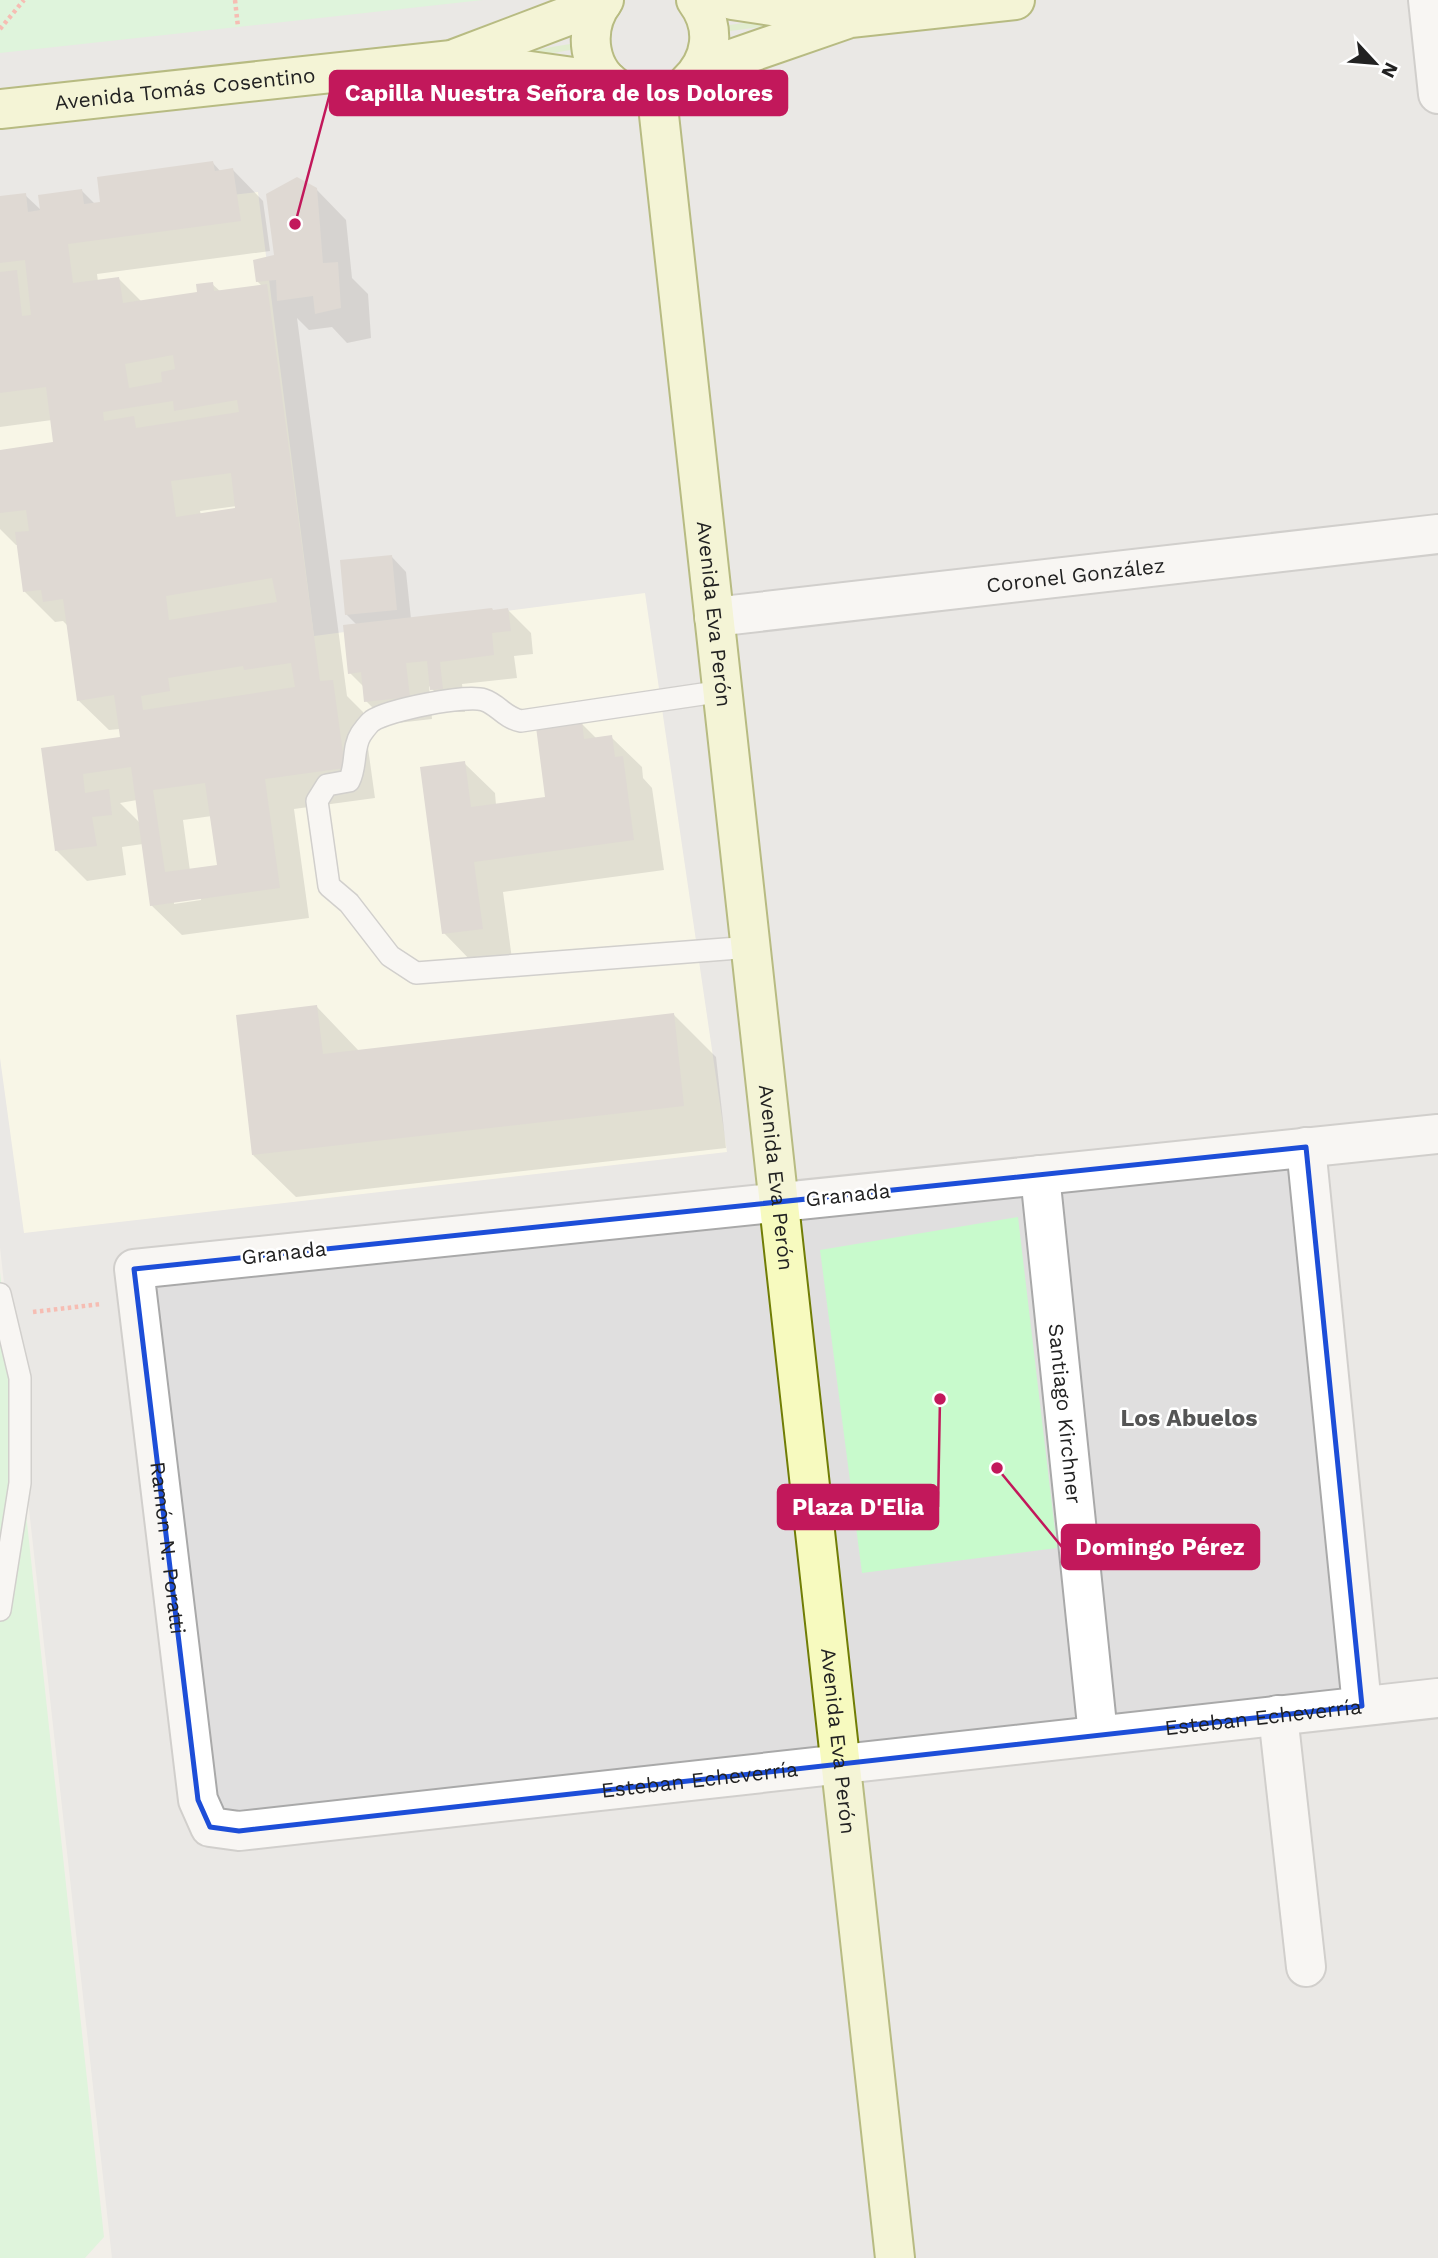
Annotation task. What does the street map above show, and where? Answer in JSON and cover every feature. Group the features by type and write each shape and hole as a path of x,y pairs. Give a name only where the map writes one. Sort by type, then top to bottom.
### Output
{"main road":[{"path":"657,97 679,90 700,70 707,56 709,33 704,11 696,0"},
{"path":"732,0 850,18"},
{"path":"700,70 850,18 1015,0"},
{"path":"603,2 592,23 590,44 596,64 609,82"},
{"name":"Avenida Tomás Cosentino","path":"452,60 603,2"},
{"name":"Avenida Tomás Cosentino","path":"0,109 452,60 609,82 627,93 647,98 657,97"},
{"name":"Avenida Eva Perón","path":"657,97 895,2258"}],"street":[{"path":"1428,0 1438,94"},
{"name":"Coronel González","path":"715,617 1438,534"},
{"name":"Granada","path":"135,1284 779,1202 1438,1133"},
{"path":"1306,1147 1362,1706"},
{"name":"Santiago Kirchner","path":"1040,1175 1098,1735"},
{"name":"Ramón N. Poratti","path":"135,1284 198,1800 210,1827"},
{"name":"Esteban Echeverría","path":"210,1827 239,1831 1438,1698"},
{"path":"1278,1716 1306,1967"}],"lane":[{"path":"723,691 521,721 507,718 486,700 471,697 398,710 371,722 360,735 355,751 355,769 349,781 327,785 317,801 329,886 349,903 390,956 416,973 751,947"},
{"path":"0,1294 20,1378 20,1483 0,1609"}],"path":[{"path":"0,29 24,0"},
{"path":"235,0 238,27"},
{"path":"5,1315 135,1284"}],"highlighted area":[{"path":"1306,1147 1362,1706 239,1831 210,1827 198,1800 134,1269"}],"shaded area":[{"path":"0,0 1438,0 1438,2258 112,2258 0,1247"},
{"path":"258,192 314,636 645,593 727,1152 24,1233 0,1058 0,221"}],"green space":[{"path":"0,0 483,0 0,53"},
{"path":"795,16 796,22 723,32 722,26"},
{"path":"576,43 577,49 504,61 503,55"},
{"path":"1018,1217 1057,1548 862,1573 820,1250"},
{"path":"0,1272 104,2237 85,2258 0,2258"}],"building":[{"path":"213,161 215,171 233,168 241,221 68,244 73,283 119,277 123,303 197,292 196,284 213,282 214,291 267,284 320,681 333,680 345,768 265,779 280,888 150,906 131,767 83,774 85,793 109,789 112,815 92,817 97,846 55,851 41,748 120,737 114,695 77,701 63,599 43,602 41,590 23,592 15,532 29,531 26,510 0,513 0,450 53,442 46,387 0,393 0,272 17,270 22,316 31,315 25,260 0,263 0,196 26,193 28,212 40,210 38,195 82,189 84,204 100,202 97,177","holes":["173,355 175,369 161,372 162,382 129,388 125,364","237,400 239,412 136,428 134,416 104,421 103,412 173,401 174,411","231,473 235,508 176,517 171,481","272,578 277,602 169,620 166,596","291,663 295,687 143,710 141,696 170,691 168,678 243,666 244,670","205,783 217,865 165,872 153,790"]},
{"path":"297,177 317,188 323,263 338,262 341,308 315,314 313,296 277,301 276,280 256,282 253,260 274,255 266,194"},
{"path":"392,555 397,610 345,615 340,560"},
{"path":"508,608 511,631 492,633 494,655 440,662 443,689 430,690 427,661 406,663 410,697 364,702 361,672 348,674 343,625"},
{"path":"582,721 584,739 612,735 615,757 623,756 634,840 474,862 483,929 442,934 420,767 465,761 471,807 545,797 536,727"},
{"path":"317,1005 323,1054 674,1013 684,1106 252,1155 236,1015"}],"place":[{"name":"Capilla Nuestra Señora de los Dolores","path":"295,224"},
{"name":"Plaza D'Elia","path":"940,1399"},
{"name":"Domingo Pérez","path":"997,1468"}],"district":[{"name":"Los Abuelos","path":"1189,1418"}]}
